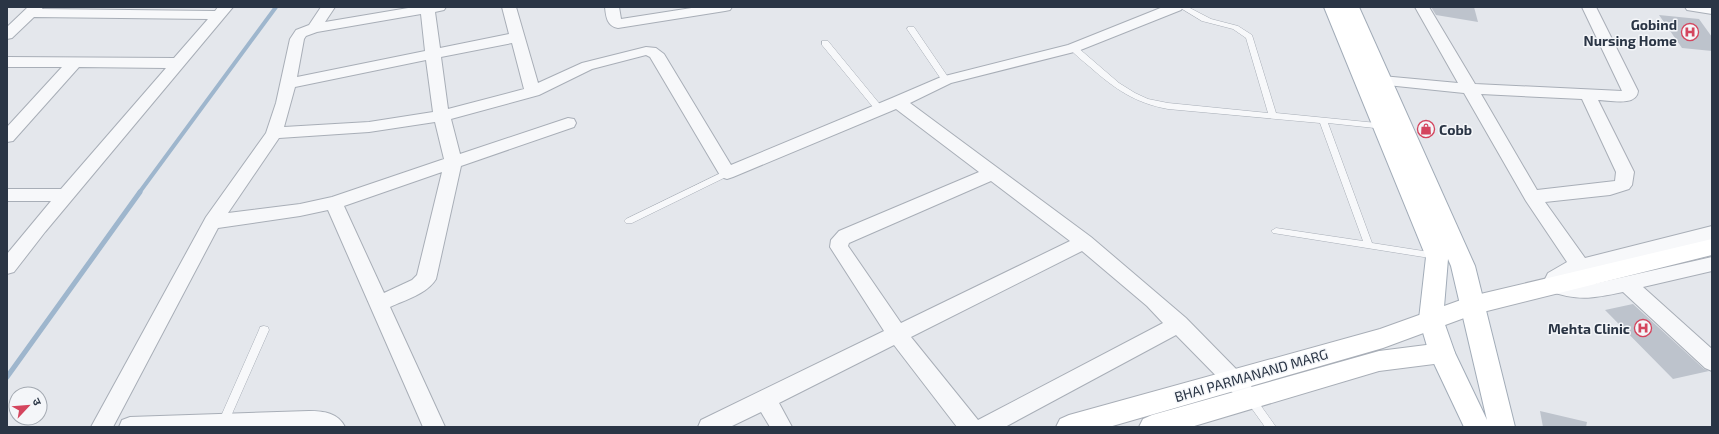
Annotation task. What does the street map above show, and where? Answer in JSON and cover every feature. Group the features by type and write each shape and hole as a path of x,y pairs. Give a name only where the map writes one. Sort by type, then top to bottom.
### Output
{"main road":[{"path":"1334,7 1437,256 1431,319 1442,353 1477,427"},
{"path":"1350,7 1463,266 1502,427"},
{"name":"BHAI PARMANAND MARG","path":"1152,427 1242,389 1472,305 1712,247"},
{"name":"BHAI PARMANAND MARG","path":"1069,427 1379,361 1442,353"}],"street":[{"path":"314,28 328,7"},
{"path":"509,7 533,92"},
{"path":"612,7 612,19 618,24 725,7"},
{"path":"274,133 369,127 442,116 533,92 587,66 646,51 654,52 728,173 880,110 946,80 1073,48 1176,7"},
{"path":"1422,7 1532,197 1580,266"},
{"path":"1382,81 1469,89 1621,97 1628,96 1630,94 1589,7"},
{"path":"1692,7 1708,9"},
{"path":"102,427 212,222 274,133 284,103 297,39 301,33 314,28 433,8 433,54 442,116 454,162 426,279 419,285 379,304"},
{"path":"7,19 30,13 223,11"},
{"path":"7,268 66,195 223,11"},
{"path":"7,35 30,13"},
{"path":"288,84 518,37"},
{"path":"7,62 179,63"},
{"path":"7,137 75,62"},
{"path":"1532,197 1610,189 1623,185 1625,172 1588,95"},
{"path":"898,102 1084,242 1179,324 1242,389"},
{"path":"212,222 300,210 334,202 568,123"},
{"path":"970,427 897,334 839,247 840,240 845,236 993,173"},
{"path":"7,195 66,195"},
{"path":"334,202 434,427"},
{"path":"1712,233 1580,266 1560,273 1555,278 1552,285 1581,291 1593,291 1712,264"},
{"path":"709,427 1084,242"},
{"path":"1626,283 1712,362"},
{"path":"985,427 1179,324"},
{"path":"765,399 781,427"},
{"path":"130,427 309,420 323,420 334,427"}],"lane":[{"path":"1183,7 1208,21 1238,28 1245,32 1249,37 1273,116"},
{"path":"911,30 946,80"},
{"path":"825,44 880,110"},
{"path":"1073,48 1133,96 1150,102 1168,106 1384,126"},
{"path":"1323,120 1369,246"},
{"path":"629,221 728,173"},
{"path":"1276,231 1437,256"},
{"path":"223,423 264,330"},
{"path":"1242,389 1271,427"}],"building":[{"path":"1431,7 1474,7 1478,22 1436,15"},
{"path":"1659,15 1699,19 1712,37 1712,51 1682,48"},
{"path":"1633,304 1704,369 1709,371 1673,379 1605,310"},
{"path":"1540,411 1587,422 1586,427 1543,427"}],"waterway":[{"path":"139,193 276,7"},
{"path":"7,377 140,192"}],"place":[{"name":"Gobind Nursing Home","path":"1690,32"},
{"name":"Cobb","path":"1426,129"},
{"name":"Mehta Clinic","path":"1643,328"}]}
